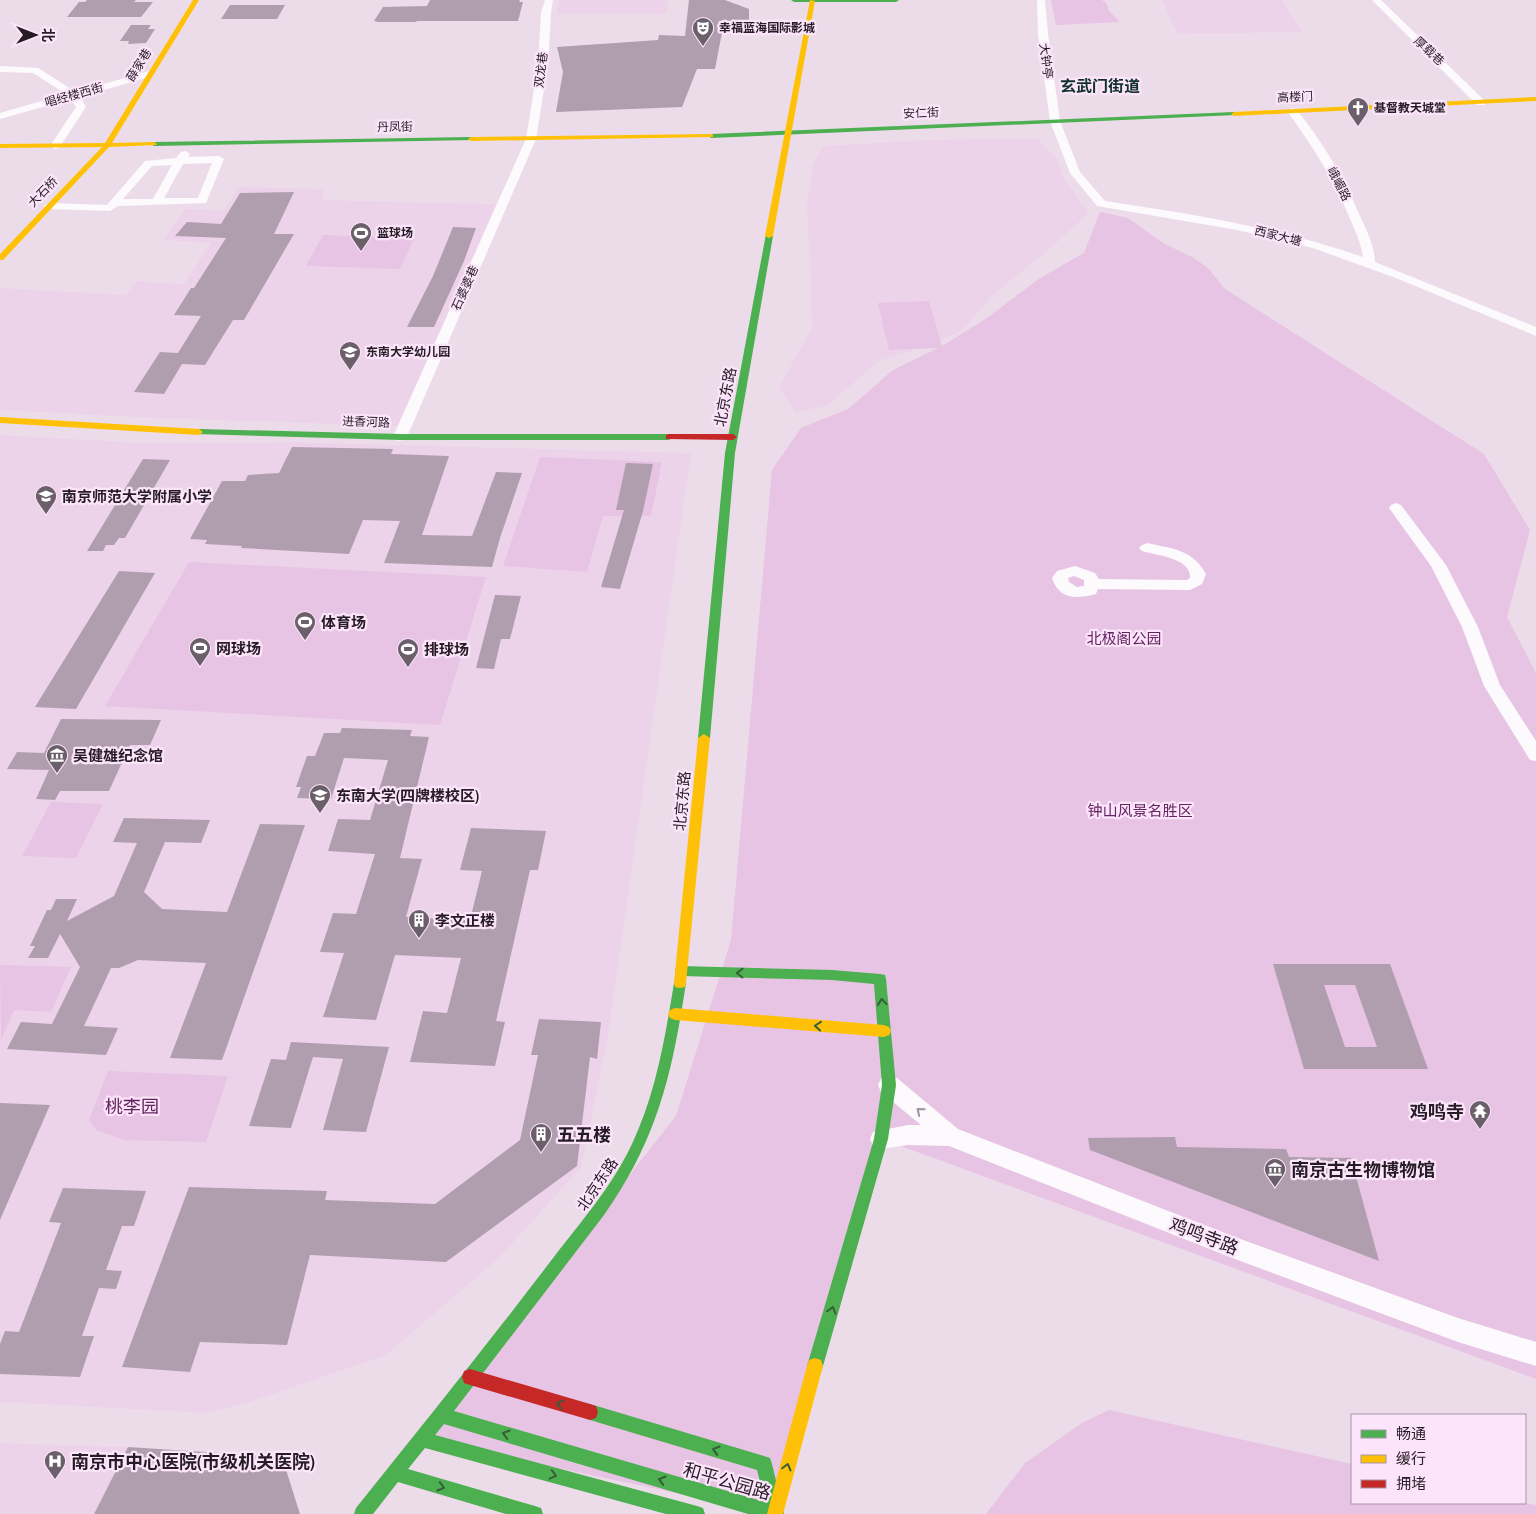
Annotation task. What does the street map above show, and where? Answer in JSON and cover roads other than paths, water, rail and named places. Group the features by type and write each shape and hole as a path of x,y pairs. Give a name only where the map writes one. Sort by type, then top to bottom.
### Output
{"street":[{"name":"薛家巷","path":"107,145 196,0"},
{"name":"双龙巷","path":"531,139 549,0"},
{"path":"794,0 896,0"},
{"name":"大钟亭","path":"1041,0 1043,34 1055,121"},
{"name":"厚载巷","path":"1376,0 1481,103"},
{"name":"北京东路","path":"362,1514 441,1415 620,1181 637,1149 663,1080 681,971 733,437 812,1"},
{"path":"0,70 34,70 74,95 82,107 55,146"},
{"name":"唱经楼西街","path":"0,116 149,74"},
{"name":"高楼门","path":"1055,121 1536,99"},
{"name":"峨嵋路","path":"1292,111 1302,122 1339,179 1369,250 1369,264"},
{"name":"安仁街","path":"789,133 1055,121"},
{"name":"西家大塘","path":"1055,121 1075,173 1101,204 1224,223 1317,246 1401,274 1536,332"},
{"name":"丹凤街","path":"0,146 531,139 789,133"},
{"name":"石婆婆巷","path":"400,437 531,139"},
{"path":"157,202 179,161 194,144"},
{"name":"大石桥","path":"0,258 107,145"},
{"path":"49,206 110,208 149,162 219,159 202,201 115,203"},
{"name":"进香河路","path":"0,420 190,432 400,437 733,437"},
{"path":"1396,508 1438,565 1470,627 1492,686 1536,755"},
{"path":"1093,584 1190,585 1198,580 1198,574 1190,560 1175,554 1147,548"},
{"path":"681,971 832,975 880,979 889,1085 881,1139 786,1468 776,1514"},
{"path":"675,1014 884,1031"},
{"name":"鸡鸣寺路","path":"889,1085 950,1136 1067,1184 1254,1255 1458,1330 1536,1354"},
{"path":"881,1139 908,1136 950,1136"},
{"name":"和平公园路","path":"441,1415 776,1514 764,1464 470,1377"},
{"path":"421,1439 697,1514"},
{"path":"394,1473 535,1514"}],"place":[{"name":"幸福蓝海国际影城","path":"703,47"},
{"name":"基督教天城堂","path":"1358,127"},
{"name":"篮球场","path":"361,252"},
{"name":"东南大学幼儿园","path":"350,371"},
{"name":"南京师范大学附属小学","path":"46,515"},
{"name":"体育场","path":"305,641"},
{"name":"网球场","path":"200,667"},
{"name":"排球场","path":"408,668"},
{"name":"吴健雄纪念馆","path":"57,774"},
{"name":"东南大学(四牌楼校区)","path":"320,814"},
{"name":"李文正楼","path":"419,939"},
{"name":"鸡鸣寺","path":"1480,1130"},
{"name":"五五楼","path":"541,1153"},
{"name":"南京古生物博物馆","path":"1275,1188"},
{"name":"南京市中心医院(市级机关医院)","path":"55,1480"}],"district":[{"name":"玄武门街道","path":"1100,86"}],"park label":[{"name":"北极阁公园","path":"1124,638"},
{"name":"钟山风景名胜区","path":"1140,810"},
{"name":"桃李园","path":"132,1106"}]}
